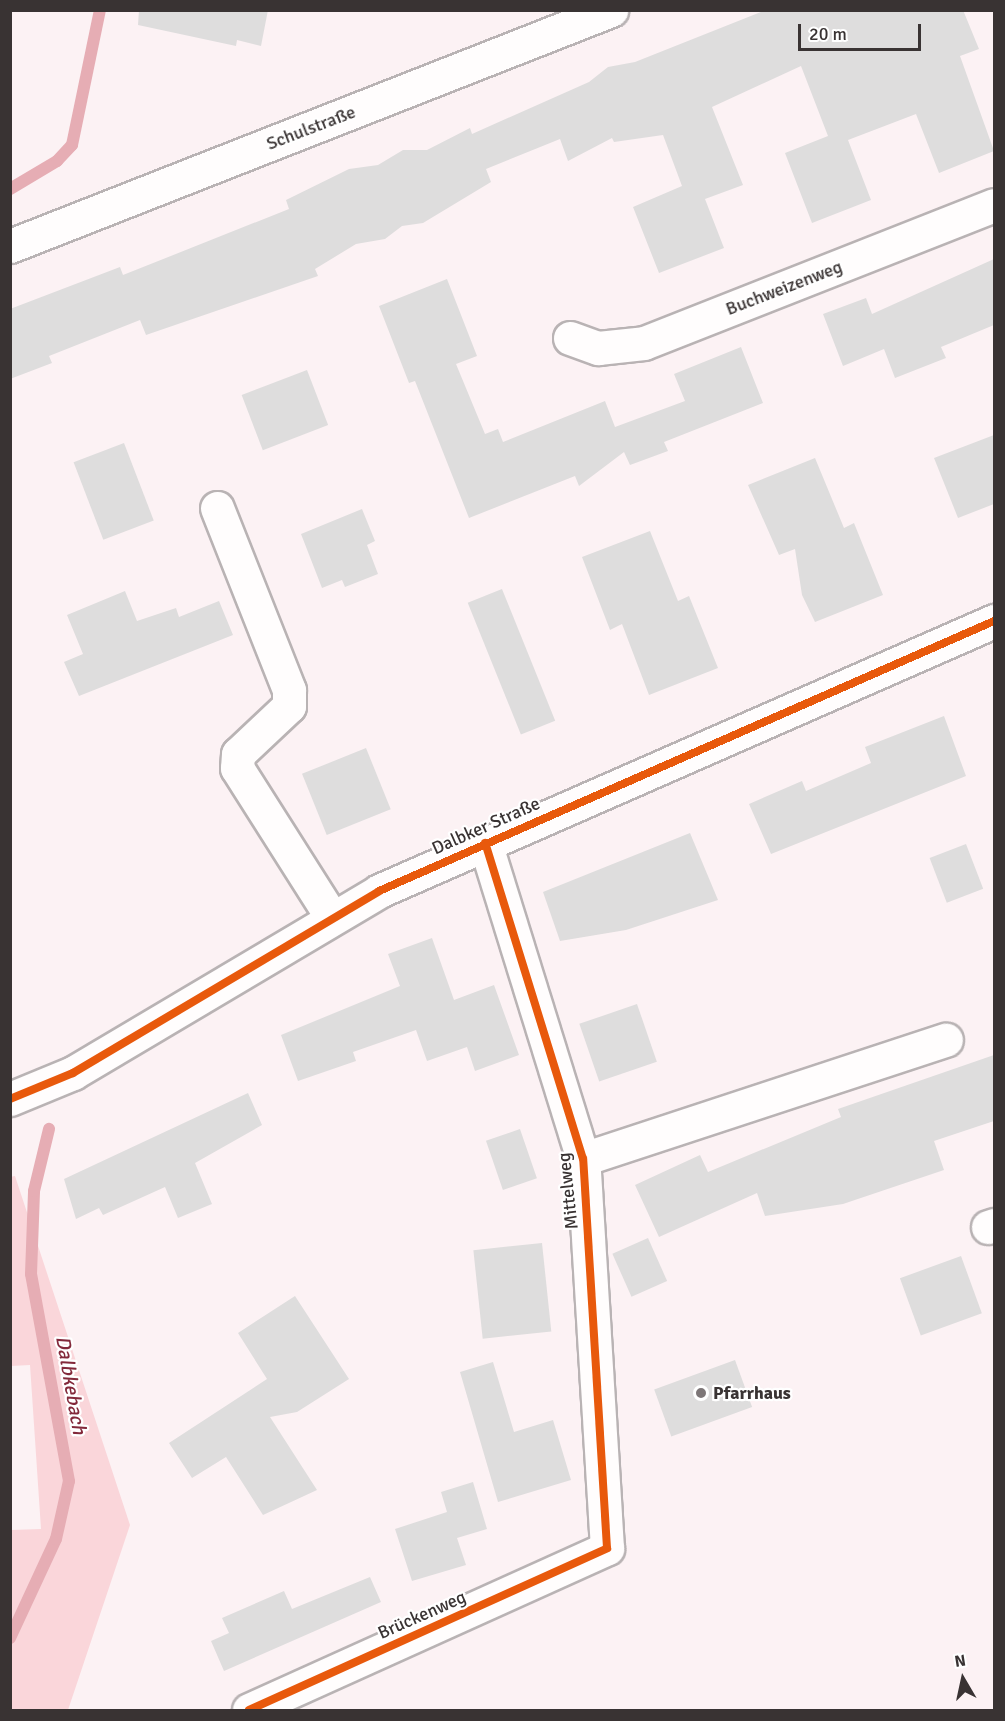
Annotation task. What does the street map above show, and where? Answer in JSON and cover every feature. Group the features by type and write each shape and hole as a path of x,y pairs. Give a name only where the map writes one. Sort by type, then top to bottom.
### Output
{"street":[{"name":"Schulstraße","path":"10,246 611,10"},
{"name":"Buchweizenweg","path":"570,338 598,348 644,343 994,205"},
{"path":"217,508 289,690 289,706 238,754 237,768 331,916"},
{"name":"Dalbker Straße","path":"10,1099 73,1073 331,916 485,843 994,621"},
{"name":"Mittelweg","path":"485,843 583,1159 607,1548"},
{"path":"583,1159 946,1040"},
{"name":"Brückenweg","path":"249,1710 607,1548"}],"shaded area":[{"path":"15,1176 130,1525 68,1710 11,1710 11,1530 41,1529 30,1365 11,1366 10,1177"}],"building":[{"path":"139,10 268,10 261,46 237,40 236,46 138,25"},
{"path":"766,10 963,10 979,49 960,56 994,151 939,173 916,114 848,140 871,200 812,223 785,153 828,136 801,66 712,107 743,185 705,199 724,248 659,273 633,207 682,186 663,135 614,142 612,138 568,161 560,139 486,169 491,182 423,223 402,226 385,239 356,244 315,269 318,276 146,335 140,320 49,356 52,363 10,379 10,309 120,267 123,275 289,209 286,200 349,169 378,165 403,150 427,150 470,128 472,134 589,82 608,67 635,62"},
{"path":"994,259 994,325 941,347 946,358 895,378 884,349 843,366 823,314 866,298 872,314"},
{"path":"447,279 477,356 456,364 485,434 498,429 503,442 605,401 615,427 685,401 674,374 741,347 763,403 664,442 668,451 630,465 624,452 579,486 575,476 469,518 415,381 409,383 379,306"},
{"path":"307,370 328,425 263,450 242,395"},
{"path":"994,435 994,504 958,518 934,458"},
{"path":"124,443 154,520 103,540 74,462"},
{"path":"815,458 844,528 854,523 883,595 815,622 802,595 795,549 779,555 748,485"},
{"path":"362,509 375,541 367,545 378,574 345,587 342,580 322,588 301,534"},
{"path":"650,531 678,601 689,596 718,668 649,695 622,624 610,630 582,557"},
{"path":"502,589 555,721 521,735 468,603"},
{"path":"125,591 137,621 176,608 179,617 219,601 233,635 79,696 64,662 83,654 67,615"},
{"path":"944,716 966,776 771,854 749,804 802,781 806,791 871,763 865,747"},
{"path":"366,748 391,809 327,835 302,774"},
{"path":"690,833 718,900 626,930 560,941 543,892"},
{"path":"966,844 983,889 947,903 930,858"},
{"path":"432,938 454,1000 494,985 519,1055 475,1071 467,1047 427,1061 416,1030 353,1052 356,1061 298,1081 281,1035 400,986 388,954"},
{"path":"637,1004 657,1062 599,1082 579,1024"},
{"path":"994,1055 994,1121 934,1141 944,1170 843,1204 765,1216 757,1193 659,1237 635,1185 700,1155 708,1172 841,1117 838,1109"},
{"path":"248,1093 262,1125 195,1163 212,1204 178,1218 165,1187 103,1215 99,1208 76,1219 64,1179"},
{"path":"520,1129 537,1178 503,1190 486,1141"},
{"path":"648,1238 667,1281 631,1297 612,1254"},
{"path":"542,1243 551,1332 483,1339 473,1250"},
{"path":"961,1256 982,1313 921,1336 900,1278"},
{"path":"295,1296 349,1379 297,1412 270,1417 317,1490 263,1515 226,1457 192,1478 169,1443 267,1379 238,1333"},
{"name":"Pfarrhaus","path":"735,1360 752,1407 671,1436 654,1389"},
{"path":"493,1362 514,1432 553,1420 571,1480 498,1502 460,1372"},
{"path":"473,1482 487,1529 457,1538 466,1565 412,1581 395,1529 447,1512 441,1492"},
{"path":"370,1577 381,1602 224,1671 211,1641 229,1633 222,1618 284,1591 292,1609"}],"waterway":[{"name":"Dalbkebach","path":"10,189 57,161 72,145 100,10"},
{"name":"Dalbkebach","path":"10,1638 56,1539 69,1481 31,1274 34,1191 49,1129"}],"cycle path":[{"path":"10,1099 73,1073 379,891 994,621"},
{"path":"249,1710 607,1548 583,1159 485,843"}],"place":[{"name":"Pfarrhaus","path":"701,1393"}]}
